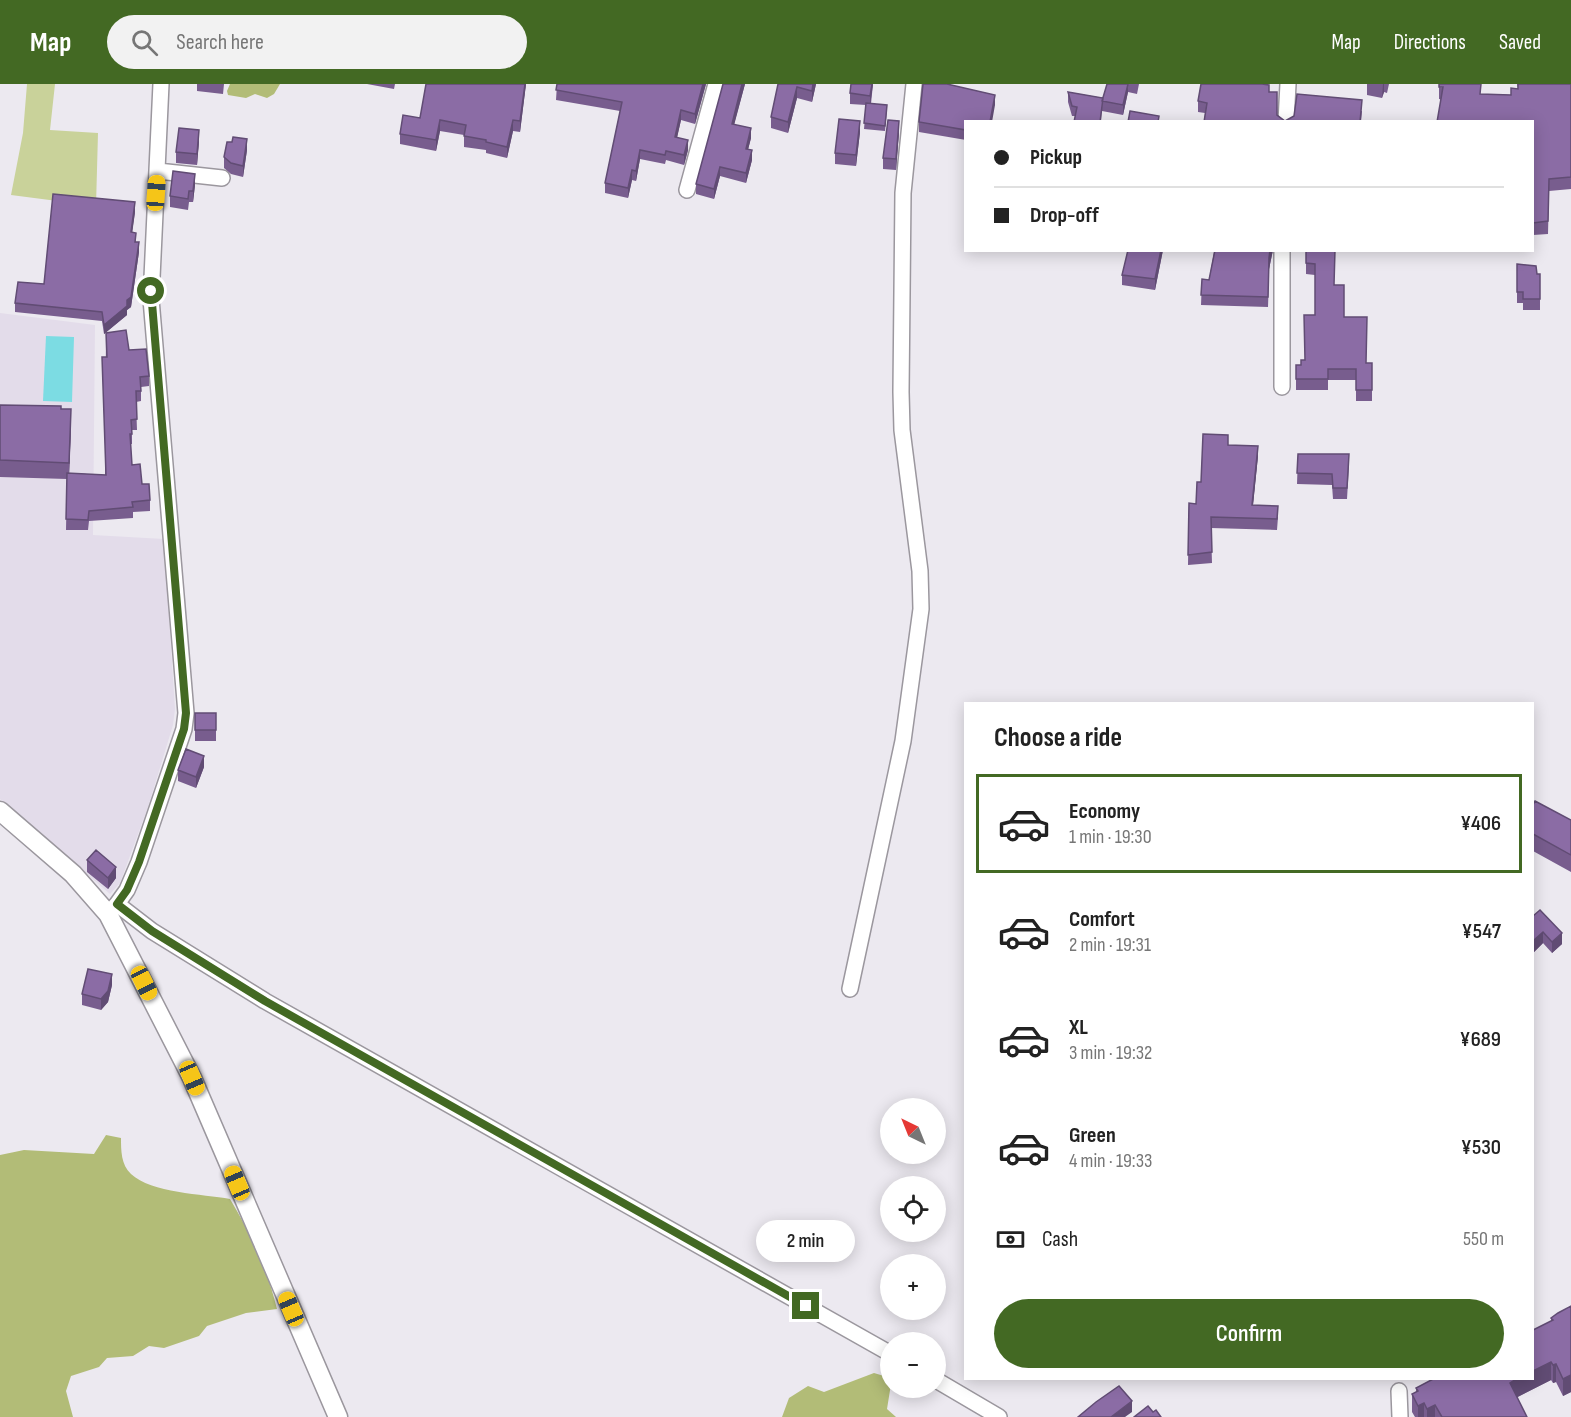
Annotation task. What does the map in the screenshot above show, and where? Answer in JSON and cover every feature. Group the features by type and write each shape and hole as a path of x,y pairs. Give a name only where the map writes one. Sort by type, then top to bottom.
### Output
{"street":[{"path":"113,909 127,890 139,862 184,729 186,713 151,299 161,84"},
{"path":"687,190 716,84"},
{"path":"850,989 903,741 921,609 920,571 902,430 901,392 903,193 914,84"},
{"path":"1286,120 1287,84"},
{"path":"158,171 222,178"},
{"path":"1282,252 1282,387"},
{"path":"0,811 113,909 265,1001 880,1348"},
{"path":"113,909 192,1078 338,1417"},
{"path":"946,1387 977,1410 999,1417"},
{"path":"1399,1391 1400,1417"}],"shaded area":[{"path":"0,313 95,325 93,535 164,539 175,709 173,725 148,807 120,883 110,894 0,799"}],"green space":[{"path":"27,84 55,84 50,130 98,133 96,206 11,195 23,133"},
{"path":"230,84 280,84 274,94 267,98 255,94 246,98 228,95"},
{"path":"106,1135 121,1138 123,1162 131,1174 140,1180 178,1192 230,1199 258,1252 277,1309 246,1313 207,1326 199,1336 164,1348 149,1346 133,1356 107,1358 99,1367 71,1376 66,1391 73,1417 0,1417 0,1155 24,1150 94,1154"},
{"path":"874,1373 880,1375 880,1398 889,1398 887,1409 896,1417 782,1417 789,1398 808,1386 824,1392"}],"water":[{"path":"46,336 74,337 72,402 43,401"}],"building":[{"path":"426,84 525,84 520,121 513,120 507,147 464,136 466,125 440,120 436,140 400,134 403,115 420,118"},
{"path":"557,84 703,84 695,114 681,110 675,137 688,140 684,155 666,151 665,155 640,150 636,171 632,170 628,188 605,183 622,102 556,90"},
{"path":"723,84 742,84 732,124 751,128 746,149 752,150 746,173 720,167 714,189 696,184"},
{"path":"778,84 813,84 812,91 797,87 788,122 771,117"},
{"path":"851,84 872,84 870,96 850,93"},
{"path":"923,84 947,84 995,95 990,120 964,120 964,130 919,122"},
{"path":"1107,84 1128,84 1123,105 1102,101"},
{"path":"1201,84 1269,85 1269,92 1277,92 1277,115 1284,120 1204,120 1207,103 1198,101"},
{"path":"1439,84 1481,84 1480,94 1511,95 1511,88 1518,89 1518,84 1571,84 1571,177 1549,179 1548,221 1534,223 1534,120 1437,120 1443,87 1439,87"},
{"path":"1068,92 1103,98 1100,120 1074,120 1077,107 1072,106"},
{"path":"1297,94 1362,100 1360,120 1287,120 1294,116"},
{"path":"866,103 887,105 885,126 864,123"},
{"path":"1130,111 1159,116 1158,120 1128,120"},
{"path":"839,119 860,121 856,155 835,153"},
{"path":"888,120 899,121 896,159 883,158"},
{"path":"179,128 199,130 197,154 176,152"},
{"path":"233,137 247,139 243,166 231,163 224,157 227,142 232,142"},
{"path":"173,171 195,174 193,191 189,191 188,199 170,196"},
{"path":"53,194 135,202 131,232 136,233 135,242 139,242 131,297 127,300 127,306 104,325 102,312 15,303 18,282 44,284"},
{"path":"1128,252 1161,252 1155,279 1122,275"},
{"path":"1215,252 1270,252 1268,297 1201,295 1202,279 1209,280"},
{"path":"1306,252 1335,252 1334,285 1344,285 1344,317 1367,317 1366,363 1372,363 1372,390 1356,390 1356,369 1328,369 1328,379 1296,379 1296,365 1301,365 1301,360 1305,360 1304,315 1315,315 1315,264 1306,263"},
{"path":"1517,264 1536,266 1537,274 1540,274 1540,299 1523,299 1523,292 1517,292"},
{"path":"126,330 129,350 146,349 149,376 140,377 141,391 136,391 137,419 131,420 132,434 130,434 132,465 140,464 142,484 149,484 150,500 132,502 133,507 89,511 88,520 66,519 67,473 106,475 102,357 107,357 106,333"},
{"path":"0,405 61,406 61,409 71,409 69,463 0,460"},
{"path":"1203,434 1228,435 1228,445 1258,446 1252,505 1278,506 1277,519 1211,517 1212,552 1188,555 1189,503 1196,504 1197,482 1201,482"},
{"path":"1298,454 1349,454 1347,488 1333,488 1332,474 1297,473"},
{"path":"195,713 216,713 216,730 195,730"},
{"path":"186,749 204,756 196,777 178,770"},
{"path":"1535,801 1571,820 1571,855 1534,835"},
{"path":"96,850 116,867 108,878 87,860"},
{"path":"1540,910 1562,933 1552,942 1543,932 1534,940 1534,915"},
{"path":"88,969 112,974 108,991 101,999 82,994"},
{"path":"1571,1306 1571,1375 1563,1379 1556,1364 1553,1365 1551,1362 1534,1370 1534,1330 1553,1320 1551,1318"},
{"path":"1431,1380 1515,1380 1510,1383 1527,1417 1442,1417 1435,1405 1427,1409 1424,1403 1418,1406 1412,1394 1418,1391 1416,1388"},
{"path":"1119,1386 1132,1401 1111,1417 1078,1417 1096,1402"},
{"path":"1148,1406 1153,1412 1156,1410 1161,1417 1134,1417"}],"route":[{"path":"151,291 186,713 184,729 139,862 127,890 117,904 133,918 187,954 265,1001 806,1306"}]}
